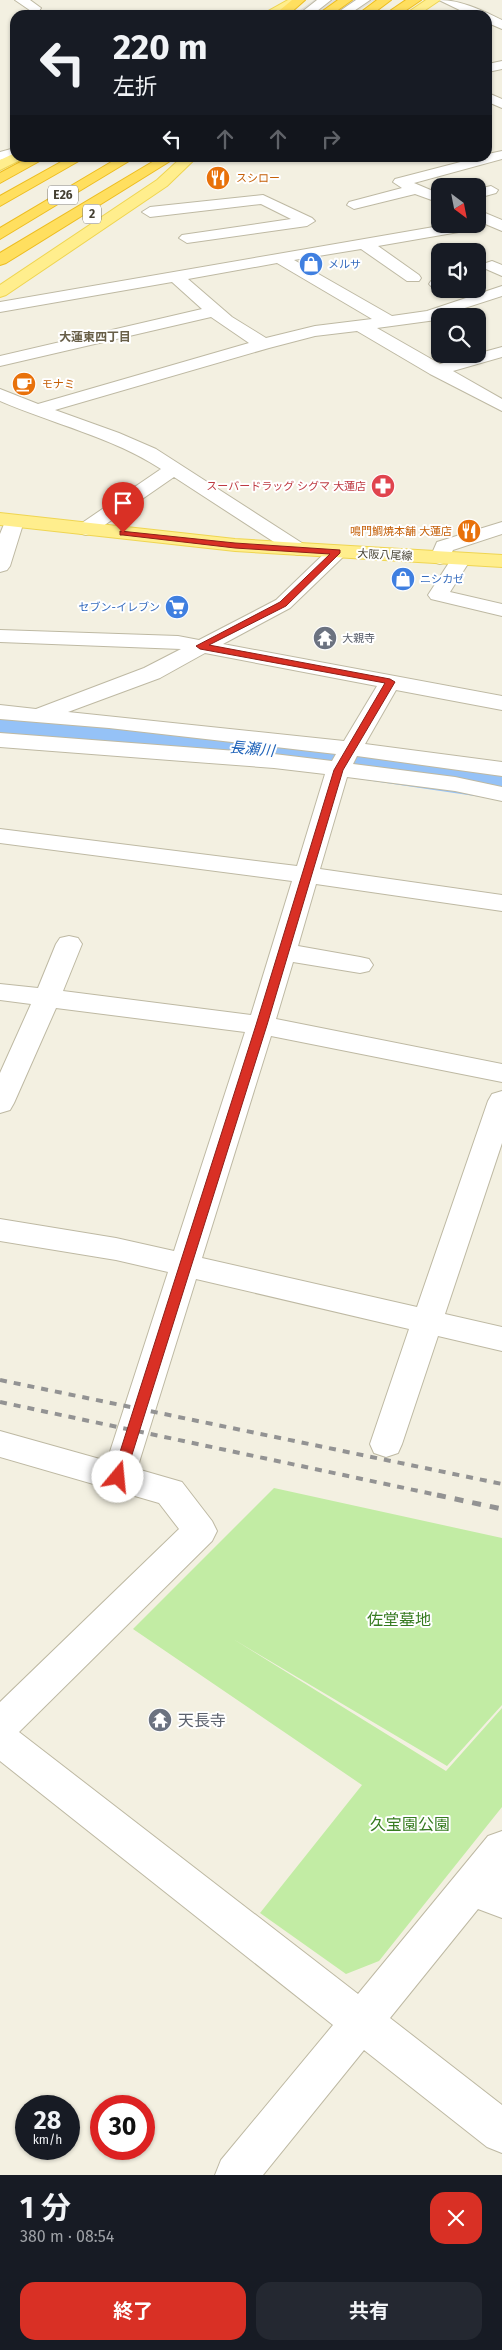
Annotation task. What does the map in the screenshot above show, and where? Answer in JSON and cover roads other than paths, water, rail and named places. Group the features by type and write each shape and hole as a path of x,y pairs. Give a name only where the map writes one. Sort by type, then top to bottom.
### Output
{"highway":[{"path":"286,10 299,0"},
{"path":"331,10 346,0"},
{"path":"370,10 385,0"},
{"path":"396,10 409,0"},
{"path":"399,10 416,0"},
{"path":"0,179 31,162"},
{"name":"E26","path":"0,202 70,162"},
{"name":"E26","path":"0,234 119,162"},
{"path":"0,260 161,162"}],"main road":[{"path":"278,10 299,0"},
{"path":"418,10 434,0"},
{"path":"0,166 8,155"},
{"name":"2","path":"0,271 177,162"},
{"path":"0,292 162,184 185,162"},
{"name":"大阪八尾線","path":"7,520 235,545 502,561"}],"street":[{"path":"21,0 35,8"},
{"path":"311,10 325,0"},
{"path":"348,10 364,0"},
{"path":"445,0 468,10"},
{"path":"431,196 400,182 476,162"},
{"path":"354,205 415,189"},
{"path":"126,207 150,212 263,199 319,228 332,242 341,248"},
{"path":"150,212 227,268"},
{"path":"0,307 488,221"},
{"path":"187,238 319,228"},
{"path":"365,244 413,278"},
{"path":"279,258 390,322"},
{"path":"176,277 226,321 263,344"},
{"path":"36,410 263,344 315,331 430,316 502,292"},
{"path":"468,298 475,301"},
{"path":"0,361 214,310"},
{"path":"361,326 502,406"},
{"path":"436,370 502,352"},
{"path":"0,394 36,410 123,440 148,452 298,549"},
{"path":"86,529 174,469"},
{"path":"0,566 7,520"},
{"path":"440,558 444,546 502,528"},
{"path":"34,717 152,673 200,646 283,604 337,552"},
{"path":"462,559 438,595 502,610"},
{"path":"0,636 178,642 502,703"},
{"path":"118,1477 284,952 338,770 390,682"},
{"path":"0,712 34,717 97,720 351,747 502,769"},
{"path":"0,740 274,761 455,784 502,794"},
{"path":"0,836 307,875 502,903"},
{"path":"0,1103 48,998 69,944"},
{"path":"284,952 360,965"},
{"path":"0,992 261,1025 502,1073"},
{"path":"386,1444 502,1101"},
{"path":"0,1230 116,1249 184,1267 502,1339"},
{"path":"0,1444 170,1492 200,1532 0,1726"},
{"path":"0,1739 502,2132"},
{"path":"236,2175 361,2021 487,1893 502,1849"}],"waterway":[{"name":"長瀬川","path":"0,726 298,753 502,783"}],"railway":[{"path":"0,1380 502,1484"},
{"path":"0,1402 442,1496"},
{"path":"437,1495 502,1509"}],"place":[{"name":"スシロー","path":"218,178"},
{"name":"メルサ","path":"311,264"},
{"name":"モナミ","path":"24,384"},
{"name":"スーバードラッグ シグマ 大蓮店","path":"383,486"},
{"name":"鳴門鯛焼本舗 大蓮店","path":"469,531"},
{"name":"ニシカゼ","path":"403,579"},
{"name":"セブン-イレブン","path":"177,607"},
{"name":"大親寺","path":"325,638"},
{"name":"天長寺","path":"160,1720"}],"district":[{"name":"大蓮東四丁目","path":"95,337"}],"park label":[{"name":"佐堂墓地","path":"399,1619"},
{"name":"久宝園公園","path":"410,1824"}]}
